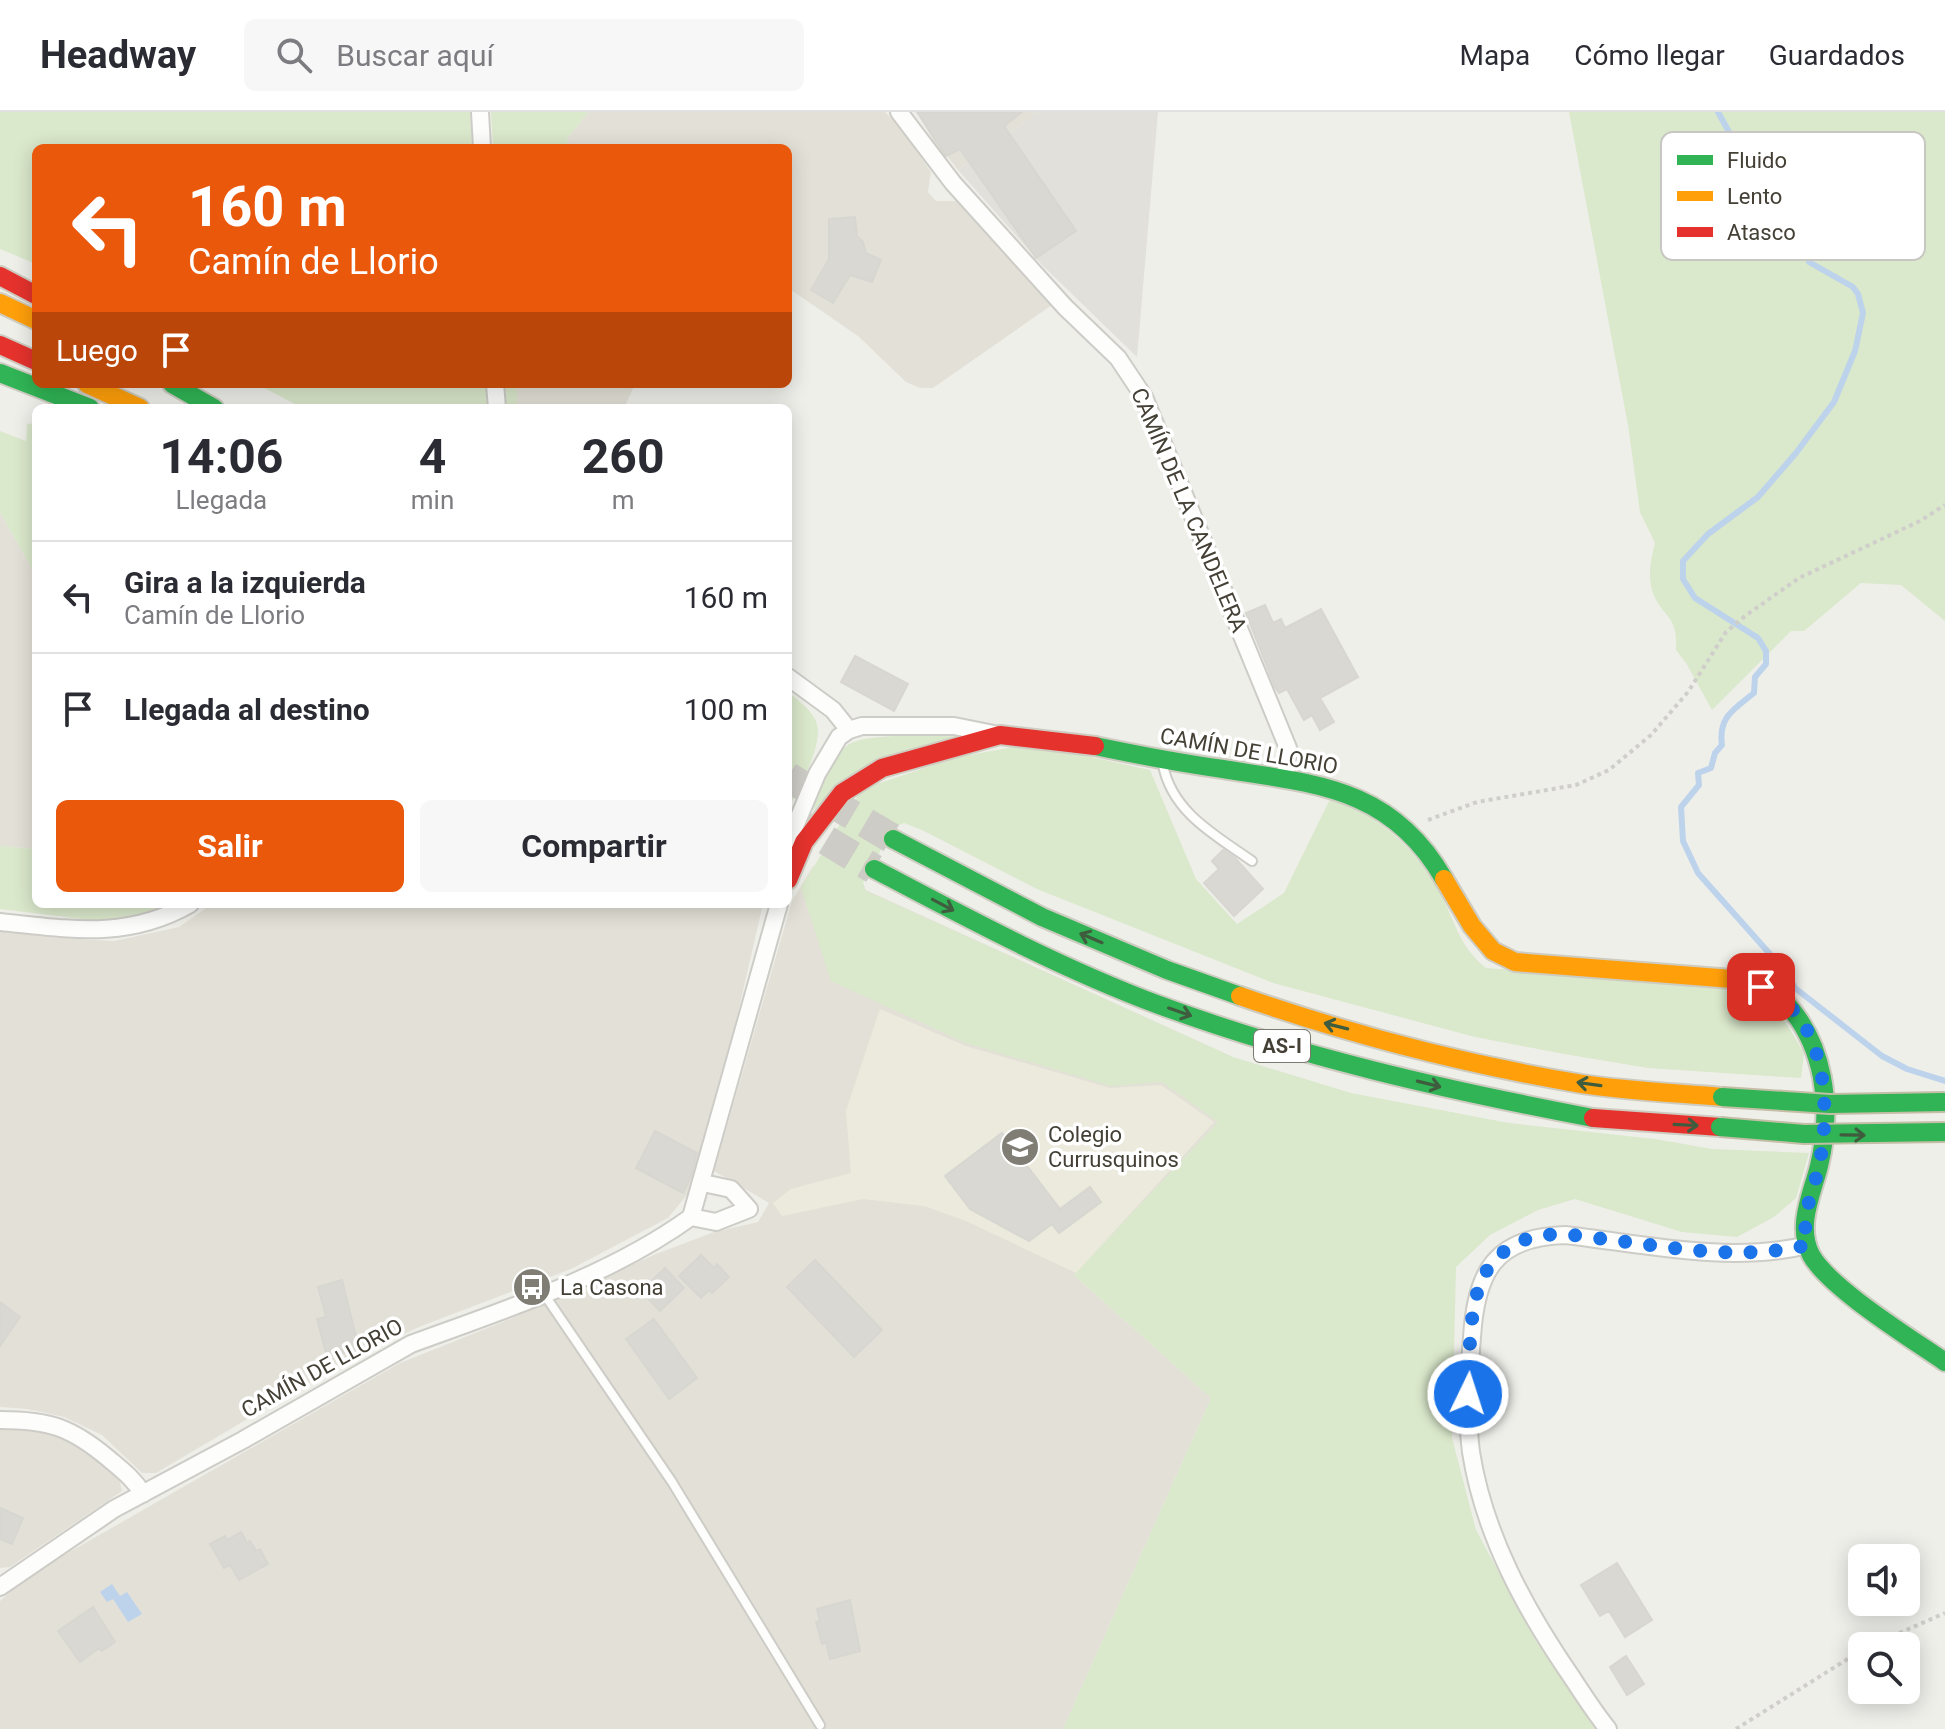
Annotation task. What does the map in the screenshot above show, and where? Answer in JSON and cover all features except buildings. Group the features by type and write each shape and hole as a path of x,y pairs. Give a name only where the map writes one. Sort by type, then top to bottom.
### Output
{"main road":[{"path":"0,276 32,293"},
{"path":"0,303 32,318"},
{"path":"0,345 32,359"},
{"path":"0,373 32,385"},
{"path":"39,388 80,404"},
{"path":"96,388 131,404"},
{"path":"179,388 207,404"},
{"path":"206,388 230,404"},
{"name":"CAMÍN DE LLORIO","path":"792,871 804,842 842,793 882,768 1000,735 1078,742 1162,760 1319,784 1353,796 1385,813 1407,830 1430,854 1472,926 1493,951 1515,962 1745,980 1776,994 1799,1016 1823,1075 1826,1115 1820,1162 1804,1231 1808,1245"},
{"name":"AS-I","path":"893,839 1042,917 1167,970 1307,1019 1466,1059 1584,1084 1722,1097 1830,1104 1945,1102"},
{"name":"AS-I","path":"874,869 1027,949 1159,1005 1301,1053 1458,1092 1603,1120 1834,1134 1945,1132"},
{"path":"1808,1245 1812,1257 1834,1281 1945,1362"}],"street":[{"path":"480,112 482,144"},
{"name":"CAMÍN DE LA CANDELERA","path":"899,112 953,183 1065,307 1131,373 1144,397 1288,748 1285,778"},
{"path":"792,680 833,710 849,730"},
{"name":"CAMÍN DE LLORIO","path":"792,834 817,774 839,737 849,730 862,726 954,726 1000,735"},
{"path":"0,922 98,931 163,919 183,908"},
{"path":"703,1183 731,1189 749,1209 716,1222 691,1217 778,908"},
{"name":"CAMÍN DE LLORIO","path":"0,1587 114,1509 385,1357 411,1344 577,1281 649,1245 691,1217"},
{"path":"1608,1729 1539,1627 1512,1577 1481,1497 1471,1451 1468,1394 1474,1308 1481,1282 1490,1264 1507,1249 1526,1239 1544,1235 1744,1253 1782,1251 1808,1245"},
{"path":"0,1420 49,1424 84,1438 135,1481 143,1494"}],"lane":[{"path":"1162,760 1166,780 1179,805 1206,829 1252,861"},
{"path":"544,1293 672,1482 820,1725"}],"path":[{"path":"1407,830 1443,813 1477,802 1576,785 1595,778 1651,735 1688,692 1726,632 1745,616 1799,578 1920,521 1945,505"},
{"path":"1902,1632 1945,1613"},
{"path":"1736,1729 1848,1659"}],"shaded area":[{"path":"588,112 885,112 902,130 931,172 928,192 936,201 959,201 1052,305 933,388 920,388 906,382 858,336 792,291 792,144 568,144 567,139"},
{"path":"917,112 1038,112 958,170 947,156 943,158"},
{"path":"1038,112 1158,112 1137,357 1042,265 958,170"},
{"path":"517,388 633,388 626,404 517,404"},
{"path":"0,512 32,569 32,849 0,846"},
{"path":"813,866 1233,1057 1219,1122 1074,1275 1211,1398 1063,1729 0,1729 0,1601 31,1574 400,1363 510,1319 656,1254 714,1232 758,1222 769,1203 714,1171 792,901"},
{"path":"206,908 762,908 705,1156 687,1195 668,1218 571,1269 424,1325 358,1354 156,1473 142,1473 102,1435 64,1417 0,1407 0,930 46,937 114,941 179,927"},
{"name":"Colegio Currusquinos","path":"880,1009 966,1046 1110,1088 1161,1085 1214,1122 1076,1273 966,1221 924,1206 863,1199 782,1216 773,1203 791,1189 851,1173 846,1111"},
{"path":"0,1427 21,1427 71,1438 118,1474 122,1491 10,1567 0,1568"}],"green space":[{"path":"0,112 470,112 472,144 32,144 32,262 0,249"},
{"path":"491,112 588,112 567,139 568,144 493,144"},
{"path":"1569,112 1945,112 1945,621 1901,585 1861,583 1804,631 1791,631 1712,710 1676,650 1675,630 1651,587 1650,568 1655,543 1640,512 1628,425"},
{"path":"264,388 486,388 488,404 294,404"},
{"path":"502,388 517,388 517,404 504,404"},
{"path":"32,423 32,569 0,512 0,431 26,441 27,424"},
{"path":"792,695 810,711 818,729 810,765 792,802"},
{"path":"961,736 835,787 813,811 829,766 848,745 870,738"},
{"path":"1018,746 1073,753 1150,770 1196,879 1237,924 1284,893 1330,799 1381,824 1408,848 1431,878 1469,951 1486,968 1727,985 1777,1007 1804,1053 1801,1078 1648,1068 1475,1037 1273,983 1037,889 904,823 894,827 863,882 866,891 1233,1057 1351,1093 1509,1123 1655,1139 1712,1149 1809,1153 1796,1198 1774,1217 1737,1237 1682,1232 1575,1199 1538,1210 1490,1235 1456,1267 1452,1438 1476,1530 1536,1641 1596,1729 1063,1729 1211,1398 1074,1275 1218,1122 1162,1082 1111,1086 966,1043 831,981 801,887 862,789 954,758"},
{"path":"0,846 32,849 32,908 157,908 106,922 0,909"}],"water":[{"path":"112,1584 120,1596 127,1592 142,1614 128,1622 113,1599 107,1602 100,1592"}],"waterway":[{"path":"1718,112 1729,132"},
{"path":"1808,260 1853,287 1858,294 1863,313 1855,351 1834,402 1796,453 1758,497 1708,534 1683,561 1683,579 1695,598 1758,638 1766,651 1766,664 1755,677 1754,693 1725,720 1722,745 1715,753 1711,768 1698,773 1699,785 1681,807 1683,841 1698,873 1785,971 1795,988 1882,1056 1907,1069 1945,1081"}],"tunnel":[{"path":"792,779 893,839"},
{"path":"792,819 874,869"}],"traffic: fast":[{"path":"0,373 32,385"},
{"path":"39,388 80,404"},
{"path":"179,388 207,404"},
{"path":"1095,746 1321,786 1349,796 1376,808 1401,826 1423,849 1444,879"},
{"path":"893,839 1042,917 1167,970 1240,996"},
{"path":"874,869 1050,959 1122,991 1212,1024 1374,1070 1593,1118"},
{"path":"1782,999 1808,1035 1822,1077 1825,1099 1823,1144 1805,1221 1811,1255 1853,1297 1945,1362"},
{"path":"1722,1097 1830,1104 1945,1102"},
{"path":"1720,1127 1804,1134 1945,1132"}],"traffic: slow":[{"path":"0,303 32,318"},
{"path":"96,388 131,404"},
{"path":"1444,879 1472,926 1493,951 1515,962 1745,980 1770,990 1782,999"},
{"path":"1240,996 1366,1036 1496,1068 1599,1086 1722,1097"}],"traffic: jam":[{"path":"0,276 32,293"},
{"path":"0,345 32,359"},
{"path":"792,870 804,842 842,793 882,768 1000,735 1095,746"},
{"path":"1593,1118 1720,1127"}],"place":[{"name":"Colegio Currusquinos","path":"1020,1147"},
{"name":"La Casona","path":"532,1287"}],"route":[{"path":"1468,1394 1474,1308 1481,1282 1490,1264 1507,1249 1526,1239 1565,1235 1690,1250 1744,1253 1782,1251 1808,1245 1804,1231 1820,1162 1826,1115 1823,1075 1799,1016 1776,994 1761,987"}]}
